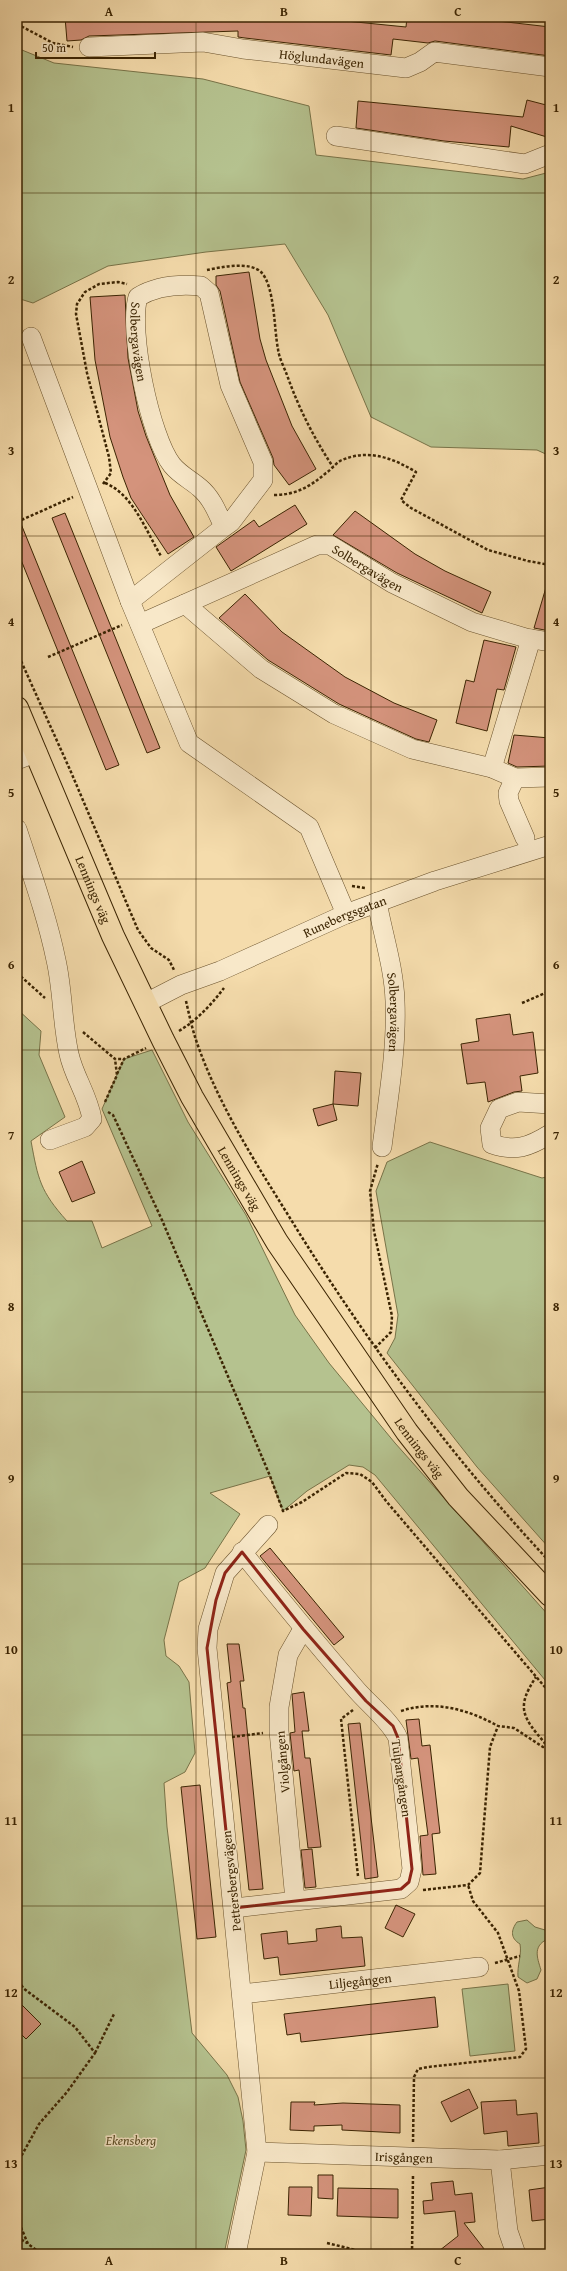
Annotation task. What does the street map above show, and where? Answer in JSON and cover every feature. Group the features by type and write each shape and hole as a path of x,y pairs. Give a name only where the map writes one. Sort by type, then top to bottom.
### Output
{"main road":[{"name":"Lennings väg","path":"17,708 27,756 188,1090 232,1168 277,1242 407,1432 458,1497 550,1595"}],"street":[{"name":"Höglundavägen","path":"89,46 204,42 243,49 406,68 420,62 434,52 550,67"},
{"path":"336,136 525,164 550,154"},
{"path":"130,601 224,527 254,494 263,480 263,462 230,385 209,293 201,286 191,285"},
{"name":"Solbergavägen","path":"191,285 149,290 138,297 135,307 134,324 148,404 161,444 172,464 188,481 200,488 210,500 224,527"},
{"path":"31,337 97,486 130,601 188,742 309,827 346,914"},
{"name":"Solbergavägen","path":"139,621 185,604 317,544 330,545 392,583 432,604 472,622 531,639 550,642"},
{"path":"185,604 261,669 334,714 412,749 492,768 515,778 550,778"},
{"path":"492,768 531,639"},
{"path":"515,778 508,793 509,801 525,838"},
{"path":"17,829 36,885 56,960 62,999 63,1021 71,1067 89,1102 92,1119 85,1127 50,1140"},
{"name":"Runebergsgatan","path":"146,1003 181,985 220,971 346,914 499,859 550,845"},
{"name":"Solbergavägen","path":"377,902 387,947 395,1000 395,1045 382,1147"},
{"path":"550,1104 518,1102 499,1109 490,1128 492,1144 507,1150 535,1144 550,1134"},
{"name":"Pettersbergsvägen","path":"236,2254 257,2152 234,1908 207,1648 208,1629 226,1573 242,1552 268,1525"},
{"name":"Tulpangången","path":"242,1552 303,1629 366,1701 393,1726 398,1738 412,1869 409,1882 401,1889"},
{"name":"Violgången","path":"295,1900 279,1731 279,1707 288,1655 303,1629"},
{"path":"234,1908 401,1889"},
{"name":"Liljegången","path":"242,1994 479,1967"},
{"name":"Irisgången","path":"257,2152 500,2160 550,2154"},
{"path":"500,2160 508,2231 516,2254"}],"path":[{"path":"17,24 53,43 64,46 89,46"},
{"path":"191,285 206,271 214,269 232,266 252,268 261,273 268,285 278,350 288,380 313,436 333,467"},
{"path":"17,522 97,486 111,473 109,457 80,341 76,314 77,304 85,292 99,284 118,282 129,285 142,295"},
{"path":"254,494 276,495 301,491 318,481 340,462 359,456 381,455 401,463 416,472 401,500 411,508 488,550 528,562 550,565"},
{"path":"97,486 116,487 126,498 169,570"},
{"path":"48,657 139,621"},
{"path":"17,652 71,772 138,930 151,948 170,960 181,985 196,1040 216,1086 241,1137 337,1293 376,1348 471,1472 511,1521 550,1562"},
{"path":"522,1003 550,991"},
{"path":"115,1059 117,1075 102,1109 113,1115 162,1220 284,1511 302,1502 346,1473 360,1474 372,1482 386,1501 550,1693"},
{"path":"376,1348 391,1332 392,1316 374,1231 370,1191 382,1147"},
{"path":"389,1723 400,1711 414,1707 429,1706 462,1710 476,1714 498,1726 514,1728 543,1747 545,1743 529,1725 523,1704 525,1694 536,1677"},
{"path":"360,1893 341,1719 366,1701"},
{"path":"401,1889 425,1891 468,1885 480,1873 490,1747 498,1726"},
{"path":"216,1738 279,1731"},
{"path":"412,2254 414,2077 418,2069 428,2066 520,2057 526,2049 518,1991 498,1933 473,1902 468,1885"},
{"path":"479,1967 520,1956"},
{"path":"17,1976 23,1988 75,2027 95,2053"},
{"path":"17,2164 39,2124 67,2092 95,2053 114,2014"},
{"path":"17,2218 28,2244"},
{"path":"17,2237 42,2254"},
{"path":"327,2243 372,2254"}],"highlighted area":[{"path":"242,1552 303,1629 366,1701 393,1726 398,1738 412,1869 409,1882 401,1889 234,1908 207,1648 216,1600 225,1573"}],"green space":[{"path":"17,48 54,63 203,79 309,106 316,155 523,179 550,172 550,295 547,298 550,327 550,456 537,450 431,447 371,417 328,315 285,244 206,252 108,266 33,303 17,298"},
{"name":"Ekensberg","path":"17,1009 41,1031 39,1055 65,1117 31,1141 38,1175 46,1193 58,1211 67,1221 92,1221 102,1248 152,1226 102,1109 124,1059 152,1050 188,1122 246,1215 295,1315 329,1363 395,1443 550,1617 550,1686 375,1475 363,1467 349,1465 307,1491 283,1511 270,1476 210,1493 240,1514 205,1568 179,1582 164,1640 166,1656 179,1666 189,1682 195,1753 185,1772 164,1783 167,1827 192,2033 227,2075 238,2097 243,2121 246,2150 224,2254 17,2254"},
{"path":"430,1142 542,1178 550,1176 550,1549 477,1467 387,1353 395,1338 398,1315 376,1191 387,1162"},
{"path":"527,1920 535,1927 545,1930 550,1922 550,1938 540,1944 538,1948 537,1956 541,1970 537,1979 527,1983 518,1977 520,1944 514,1939 512,1934 517,1922"},
{"path":"508,1984 515,2051 470,2056 462,1989"}],"building":[{"path":"65,17 306,17 406,27 407,17 463,17 550,27 550,56 435,41 428,43 393,39 391,55 238,37 238,31 89,36 81,40 67,41"},
{"path":"527,100 550,106 550,138 511,126 509,147 444,141 356,128 358,101 523,117"},
{"path":"249,272 260,339 266,360 292,426 316,469 289,485 274,465 273,458 240,382 220,291 216,285 216,276"},
{"path":"125,295 128,358 138,411 146,436 170,495 194,537 168,554 131,498 123,477 110,437 95,360 90,297"},
{"path":"295,505 307,524 231,571 216,547 254,520 259,527"},
{"path":"355,511 415,554 445,571 491,592 482,613 397,573 333,535"},
{"path":"65,513 160,748 147,753 52,518"},
{"path":"17,514 119,765 106,770 17,550"},
{"path":"547,584 550,585 550,631 534,628"},
{"path":"245,594 282,632 345,677 394,703 437,720 429,742 416,739 339,704 268,660 219,618"},
{"path":"484,640 516,647 504,690 497,689 487,731 456,723 466,680 474,682"},
{"path":"514,735 550,738 550,766 517,767 508,763"},
{"path":"510,1014 513,1035 533,1032 538,1073 520,1076 522,1091 514,1092 488,1102 485,1082 467,1084 461,1044 479,1041 476,1019"},
{"path":"335,1071 361,1073 358,1106 333,1104"},
{"path":"333,1104 337,1120 318,1126 313,1109"},
{"path":"82,1161 95,1193 72,1202 59,1172"},
{"path":"270,1548 344,1637 334,1645 260,1556"},
{"path":"227,1644 239,1644 244,1681 240,1681 243,1708 245,1708 263,1889 249,1890 227,1683 231,1682"},
{"path":"304,1692 309,1731 302,1731 305,1758 310,1758 321,1847 308,1848 299,1770 294,1771 290,1733 295,1732 292,1694"},
{"path":"419,1719 422,1746 430,1745 440,1833 432,1834 436,1874 423,1875 420,1836 428,1835 418,1758 411,1759 406,1720"},
{"path":"360,1723 378,1877 365,1879 348,1724"},
{"path":"200,1785 216,1937 197,1939 181,1787"},
{"path":"312,1849 316,1887 305,1888 301,1850"},
{"path":"396,1905 415,1914 403,1937 385,1928"},
{"path":"341,1926 342,1938 362,1937 365,1966 280,1975 278,1957 264,1959 261,1934 287,1931 288,1944 317,1941 316,1929"},
{"path":"435,1997 438,2027 301,2042 300,2033 287,2035 284,2014"},
{"path":"17,2000 41,2024 26,2039 17,2030"},
{"path":"469,2089 478,2108 451,2122 441,2102"},
{"path":"516,2100 517,2115 537,2113 539,2143 508,2146 507,2131 484,2134 481,2102"},
{"path":"291,2102 315,2102 314,2105 343,2103 400,2105 400,2133 342,2130 342,2125 314,2126 314,2131 290,2130"},
{"path":"318,2175 333,2175 333,2199 318,2198"},
{"path":"453,2181 455,2195 472,2193 475,2222 464,2223 488,2254 435,2254 458,2236 455,2211 424,2214 423,2201 433,2200 431,2183"},
{"path":"289,2187 312,2187 311,2216 288,2215"},
{"path":"550,2187 550,2219 532,2221 529,2190"},
{"path":"338,2188 398,2189 398,2218 337,2216"}]}
